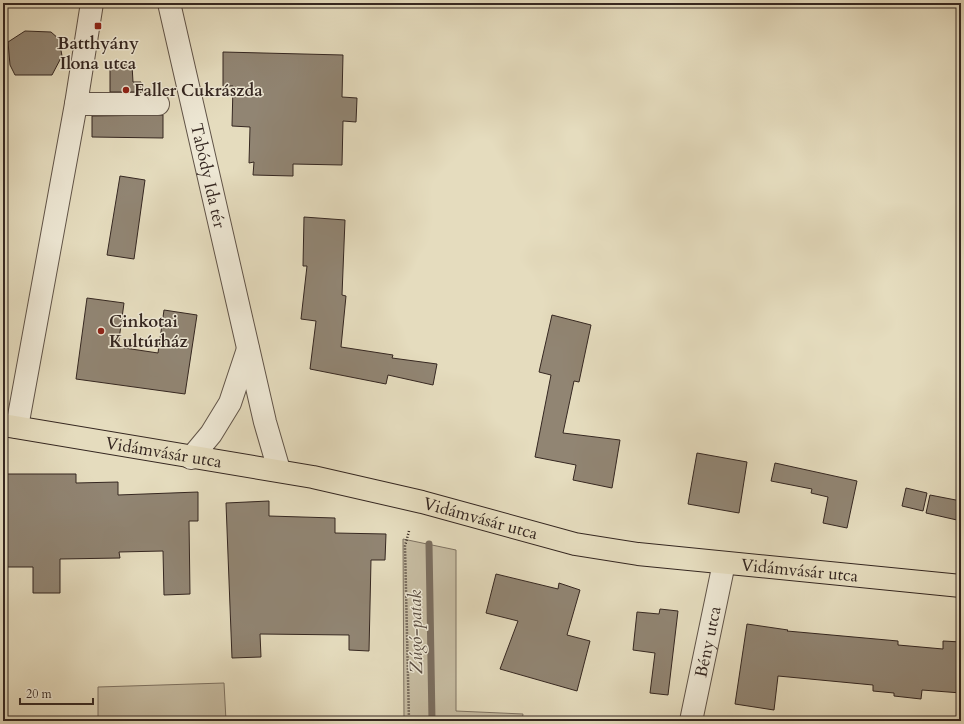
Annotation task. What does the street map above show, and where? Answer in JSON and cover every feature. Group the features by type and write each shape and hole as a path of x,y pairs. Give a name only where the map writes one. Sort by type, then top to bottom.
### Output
{"main road":[{"name":"Vidámvásár utca","path":"10,426 191,458 279,470 415,500 575,544 638,554 961,586"}],"street":[{"path":"10,426 76,104 92,3"},
{"name":"Tabódy Ida tér","path":"169,3 265,422 279,470"},
{"path":"76,104 158,104"},
{"path":"191,458 211,434 230,403 248,347"},
{"name":"Bény utca","path":"691,721 724,563"}],"path":[{"path":"409,531 405,546 409,721"}],"shaded area":[{"path":"403,539 456,550 456,711 523,714 522,721 404,721"},
{"path":"224,683 226,721 98,721 98,687"}],"building":[{"path":"25,31 51,32 59,39 62,56 52,75 15,75 10,65 8,42"},
{"path":"223,52 343,55 342,97 357,98 356,122 343,121 342,165 293,164 293,176 253,175 254,162 249,163 250,127 232,126 233,86 223,86"},
{"name":"Faller Cukrászda","path":"110,65 132,65 133,82 141,82 141,92 110,92"},
{"path":"163,115 163,138 92,137 92,116"},
{"path":"120,176 145,180 134,259 107,255"},
{"path":"304,217 345,220 342,295 346,296 341,347 393,355 392,358 437,364 433,385 388,375 386,384 310,369 316,321 301,319 307,266 303,266"},
{"name":"Cinkotai Kultúrház","path":"87,298 124,303 118,347 158,353 164,310 197,315 185,394 76,379"},
{"path":"552,315 591,325 579,382 574,381 563,433 620,440 612,488 573,480 576,465 535,457 551,375 539,372"},
{"path":"697,453 747,462 739,513 688,504"},
{"path":"775,463 857,481 847,528 823,523 828,497 811,493 812,489 771,481"},
{"path":"3,474 76,474 76,483 118,482 118,495 198,492 198,521 189,521 190,594 164,595 163,551 119,552 120,558 60,559 60,593 33,593 33,567 3,567"},
{"path":"906,488 927,493 923,511 902,506"},
{"path":"930,495 961,501 957,520 926,513"},
{"path":"269,501 269,516 335,518 335,533 386,534 385,560 371,560 369,651 349,650 349,635 260,634 261,657 232,658 226,503"},
{"path":"496,574 558,589 559,583 580,590 567,635 590,641 577,691 500,669 518,621 486,613"},
{"path":"660,609 678,611 668,695 650,693 655,653 633,650 637,612 659,614"},
{"path":"747,624 788,630 787,631 898,641 898,645 943,649 943,641 961,642 961,693 922,690 921,699 894,696 894,693 873,691 873,685 778,676 774,710 735,704"}],"waterway":[{"name":"Zúgó-patak","path":"429,544 432,721"}],"place":[{"name":"Batthyány Ilona utca","path":"98,26"},
{"name":"Faller Cukrászda","path":"126,90"},
{"name":"Cinkotai Kultúrház","path":"101,331"}]}
